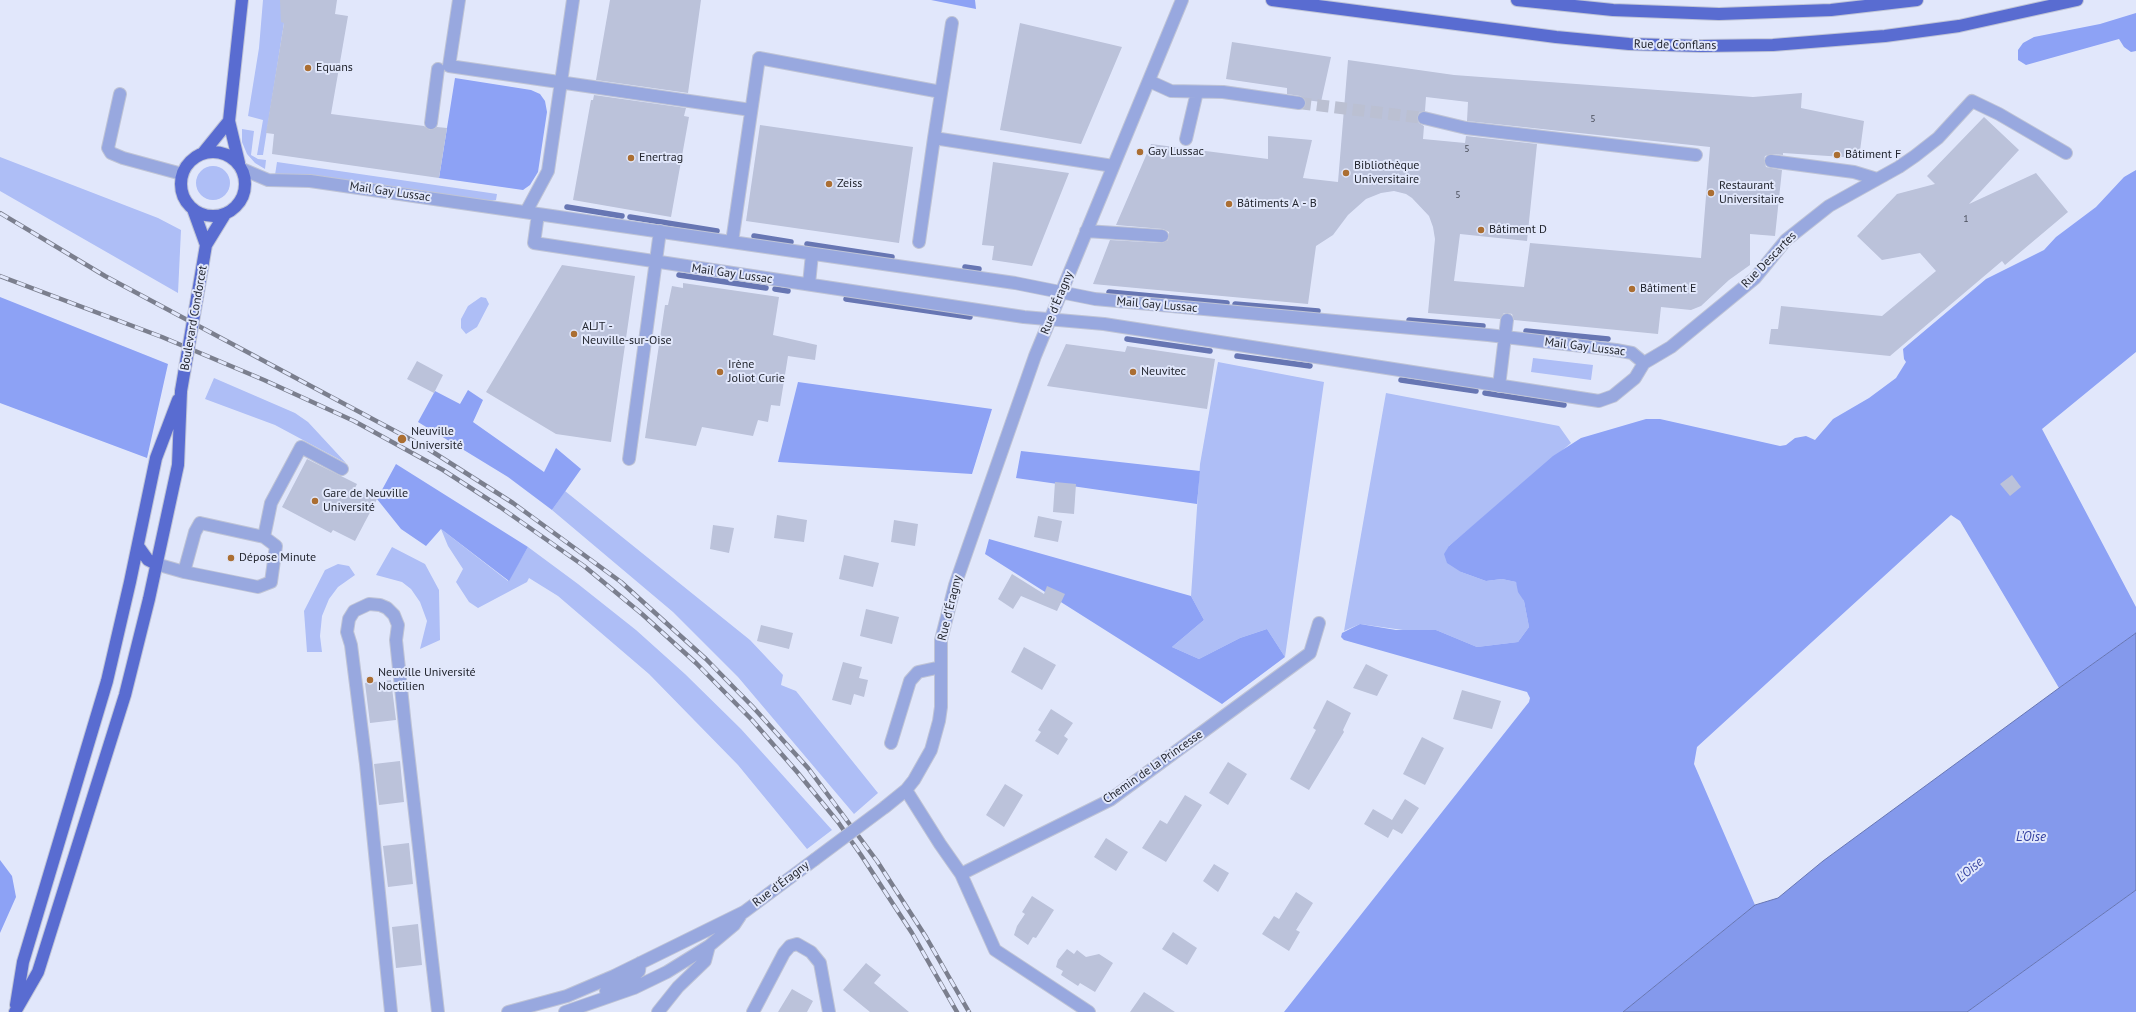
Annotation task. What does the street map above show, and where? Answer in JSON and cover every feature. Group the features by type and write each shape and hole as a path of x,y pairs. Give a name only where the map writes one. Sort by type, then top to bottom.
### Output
{"main road":[{"path":"229,121 203,153 189,162 182,174 181,192 188,205 193,210 203,215 214,216 225,214 237,206 242,199 246,182 240,166 229,121 242,0"},
{"name":"Rue de Conflans","path":"1272,0 1556,37 1629,44 1701,46 1773,45 1885,36 1959,26 2077,0"},
{"path":"1517,0 1613,10 1719,14 1831,10 1917,0"},
{"path":"203,153 218,152 226,154 240,166"},
{"name":"Boulevard Condorcet","path":"193,210 206,245"},
{"name":"Boulevard Condorcet","path":"181,391 206,245 225,214"},
{"path":"15,1012 23,962 99,710 138,546 156,458 181,391"},
{"path":"15,1012 38,972 121,710 178,465 181,391"},
{"path":"138,546 148,560 156,564"}],"street":[{"path":"459,0 449,66 751,110"},
{"path":"526,212 548,171 573,0"},
{"name":"Rue d'Éragny","path":"508,1012 567,996 614,976 744,912 906,790 924,762 936,734 941,707 941,640 955,585 1035,356 1182,0"},
{"path":"919,242 952,23"},
{"path":"732,242 759,58 941,92"},
{"path":"431,123 438,69"},
{"path":"1149,81 1171,91 1223,92 1299,103"},
{"path":"1186,139 1197,92"},
{"path":"120,94 108,148 111,153 123,158 182,174"},
{"name":"Rue Descartes","path":"1644,363 1671,347 1755,278 1786,240 1829,206 1899,167 1938,138 1972,101 1999,114 2066,153"},
{"path":"1424,118 1466,128 1696,155"},
{"path":"934,138 1113,166"},
{"path":"1771,161 1854,172 1877,180"},
{"name":"Mail Gay Lussac","path":"240,166 268,180 310,181 1002,281 1115,301 1505,337 1632,353 1644,363 1635,378 1613,396 1599,401 1104,324 1024,317 534,244 538,214"},
{"path":"629,459 660,231"},
{"path":"1086,231 1162,236"},
{"path":"809,284 812,254"},
{"path":"1499,386 1507,320"},
{"path":"264,537 271,503 301,447 342,469"},
{"path":"156,564 184,572 258,588 271,582 276,546 264,537 200,523 195,532 184,572"},
{"path":"391,1012 366,764 351,645 347,632 349,619 354,611 369,604 380,605 387,608 394,615 398,625 396,640 404,718 438,1012"},
{"name":"Chemin de la Princesse","path":"961,874 1110,800 1310,653 1319,623"},
{"path":"891,743 910,681 918,672 941,667"},
{"path":"906,790 961,874 995,950 1089,1012"},
{"path":"565,1012 597,1008 667,972 709,946 734,925 744,912"},
{"path":"753,1012 784,952 790,946 797,944 811,952 820,963 829,1012"},
{"path":"658,1012 678,987 704,961 709,946"},
{"path":"597,1008 598,994 627,981 634,976 639,971 640,962"}],"shaded area":[{"path":"263,0 281,0 284,23 263,155 257,155 263,120 248,116 259,48"},
{"path":"931,0 975,0 976,9"},
{"path":"2136,13 2136,51 2131,52 2124,47 2119,39 2026,65 2018,60 2018,50 2023,43 2034,37 2100,24"},
{"path":"455,78 531,90 540,94 545,101 547,112 538,172 530,185 523,190 439,178"},
{"path":"242,129 254,131 251,155 258,159 266,160 265,169 255,163 247,154 242,142"},
{"path":"0,157 158,218 181,230 178,293 0,191"},
{"path":"277,162 497,194 496,200 489,201 311,175 275,175"},
{"path":"210,166 216,166 225,171 229,177 229,189 225,195 216,200 210,200 201,195 196,186 196,180 201,171"},
{"path":"2136,170 2136,352 2042,429 2136,607 2136,633 2059,688 1960,521 1951,515 1697,747 1694,764 1755,905 1623,1012 1284,1012 1529,702 1530,698 1527,692 1344,640 1341,637 1342,633 1360,624 1396,630 1436,630 1477,647 1518,642 1529,627 1524,601 1518,592 1516,582 1502,579 1486,581 1461,572 1447,563 1444,554 1449,546 1553,456 1581,438 1646,419 1660,419 1780,446 1786,445 1795,438 1806,436 1815,440 1833,419 1869,398 1896,378 1906,362 1904,359 1903,349 1986,279 2044,250 2056,237 2096,207 2124,177"},
{"path":"0,297 168,364 147,458 0,403"},
{"path":"481,297 486,298 489,304 477,327 466,334 461,328 461,319 468,306"},
{"path":"1533,358 1593,365 1591,380 1531,372"},
{"path":"1218,362 1324,382 1285,657 1267,629 1240,638 1199,659 1172,647 1204,620 1191,596 1200,464"},
{"path":"214,378 295,413 308,422 346,463 275,425 205,399"},
{"path":"798,382 992,409 972,474 778,462"},
{"path":"468,390 483,400 473,422 544,472 556,448 581,469 552,510 508,477 418,422 435,391 460,404"},
{"path":"1386,393 1559,426 1571,443 1449,546 1461,572 1486,581 1502,579 1516,582 1524,601 1529,627 1518,642 1477,647 1436,630 1403,630 1360,624 1344,631"},
{"path":"1021,451 1200,471 1197,504 1016,478"},
{"path":"396,464 528,547 509,581 441,529 426,546 401,529 377,499"},
{"path":"565,491 750,640 783,675 781,685 796,691 878,793 854,814 738,677 673,612 552,510"},
{"path":"441,529 508,581 528,547 578,584 636,630 685,674 741,729 832,830 807,849 738,765 649,674 558,596 529,578 527,582 478,608 469,602 456,582 463,569 448,546"},
{"path":"989,539 1191,596 1204,620 1172,647 1199,659 1240,638 1267,629 1285,657 1222,704 985,554"},
{"path":"392,547 425,564 439,590 440,640 420,649 427,621 420,602 411,589 402,582 376,575"},
{"path":"338,564 349,566 355,575 338,587 329,599 322,616 320,636 322,652 307,652 304,611 325,570"},
{"path":"0,860 12,876 16,897 0,933"},
{"path":"2136,890 2136,1012 1967,1012"}],"water":[{"name":"L’Oise","path":"2136,633 2136,890 1967,1012 1623,1012 1755,905 1778,898 1823,861"}],"building":[{"name":"Equans","path":"280,0 337,0 335,14 348,16 331,114 424,126 430,130 437,127 447,128 439,178 272,154 274,134 266,133 284,23 281,22"},
{"path":"610,0 701,0 688,93 596,80"},
{"path":"1020,23 1122,47 1081,144 1000,130"},
{"path":"1232,42 1331,57 1321,102 1306,100 1300,96 1287,94 1287,88 1226,79"},
{"path":"1348,60 1454,75 1753,97 1802,93 1801,108 1864,121 1859,158 1783,153 1783,155 1772,154 1765,156 1764,160 1766,167 1782,170 1775,236 1750,234 1750,265 1729,280 1701,306 1691,310 1661,307 1658,334 1514,320 1512,314 1508,313 1504,313 1500,319 1428,313 1435,239 1433,227 1429,216 1412,198 1406,194 1394,191 1381,193 1366,199 1348,215 1333,235 1316,246 1308,304 1093,284 1110,240 1162,243 1168,240 1169,232 1163,229 1116,225 1151,144 1268,159 1268,136 1312,140 1303,178 1338,182","holes":["1426,97 1468,102 1467,121 1710,147 1701,258 1530,243 1524,287 1454,281 1460,234 1527,241 1537,144 1466,136 1465,143 1423,139 1424,126 1419,123 1417,117 1419,113 1425,111"]},
{"name":"Enertrag","path":"594,95 686,108 684,116 689,117 671,217 573,200 591,100 593,100"},
{"path":"1984,117 2019,150 1969,204 2036,173 2068,212 2005,265 2002,261 1890,356 1769,344 1771,329 1778,329 1781,306 1882,316 1936,271 1920,253 1882,260 1857,236 1897,194 1935,184 1927,176"},
{"name":"Zeiss","path":"760,125 913,147 899,243 746,221"},
{"path":"993,162 1069,173 1032,266 992,260 994,246 982,245"},
{"name":"ALJT - Neuville-sur-Oise","path":"562,265 635,276 611,442 556,434 486,392"},
{"name":"Irène Joliot Curie","path":"683,283 779,297 773,335 817,345 815,360 788,356 780,406 771,405 768,422 758,420 753,436 702,427 696,446 645,438 665,305 668,305 672,286 683,288"},
{"name":"Neuvitec","path":"1066,344 1125,352 1127,346 1215,359 1207,409 1047,386"},
{"path":"417,361 443,375 434,393 407,379"},
{"name":"Gare de Neuville Université","path":"307,459 357,484 355,488 377,499 355,541 333,530 331,533 282,507"},
{"path":"2012,475 2021,487 2010,496 2000,484"},
{"path":"1055,482 1076,484 1074,514 1053,512"},
{"path":"777,515 807,520 804,542 774,538"},
{"path":"1038,516 1062,521 1058,542 1034,537"},
{"path":"894,520 918,524 915,546 891,542"},
{"path":"713,525 734,528 729,553 710,549"},
{"path":"844,555 879,563 873,587 839,579"},
{"path":"1012,574 1044,594 1047,586 1065,594 1057,611 1021,596 1013,609 998,599"},
{"path":"866,609 899,617 892,644 860,636"},
{"path":"761,625 793,633 789,649 757,641"},
{"path":"1024,647 1056,665 1042,690 1011,672"},
{"path":"843,662 862,667 859,678 868,680 864,697 854,694 851,705 832,700"},
{"path":"1366,664 1388,675 1377,696 1353,688"},
{"path":"391,680 396,720 370,723 365,683"},
{"path":"1462,690 1501,701 1492,729 1453,719"},
{"path":"1327,700 1351,713 1343,730 1344,732 1309,790 1290,779 1316,730 1313,728"},
{"path":"1051,709 1073,723 1064,736 1068,739 1058,755 1035,741 1041,732 1038,730"},
{"path":"1422,737 1444,748 1425,785 1403,774"},
{"path":"400,761 404,802 379,805 374,764"},
{"path":"1228,762 1247,774 1228,805 1209,793"},
{"path":"1005,784 1023,795 1004,827 986,815"},
{"path":"1185,795 1202,805 1166,862 1142,848 1160,820 1167,824"},
{"path":"1405,799 1419,808 1402,834 1393,829 1388,838 1364,824 1373,809 1392,820"},
{"path":"1106,838 1128,852 1116,871 1094,857"},
{"path":"409,843 413,884 388,887 383,846"},
{"path":"1214,864 1229,873 1218,892 1203,881"},
{"path":"1296,892 1313,903 1296,930 1300,932 1289,951 1262,934 1274,916 1279,919"},
{"path":"1032,896 1054,910 1036,938 1033,937 1028,945 1014,935 1017,926 1025,914 1022,912"},
{"path":"418,924 422,965 396,968 392,927"},
{"path":"1173,932 1197,948 1187,965 1162,949"},
{"path":"1067,949 1074,954 1077,950 1086,957 1099,954 1113,963 1095,992 1080,983 1078,986 1061,975 1063,971 1056,967 1058,960"},
{"path":"866,963 881,975 874,983 909,1012 870,1012 843,990"},
{"path":"792,989 813,1001 807,1012 778,1012"},
{"path":"1144,992 1175,1012 1130,1012"}],"waterway":[{"path":"567,207 622,216"},
{"path":"630,217 717,231"},
{"path":"754,236 791,242"},
{"path":"807,244 892,257"},
{"path":"965,267 979,269"},
{"path":"679,275 766,288"},
{"path":"775,289 788,291"},
{"path":"1109,292 1227,303"},
{"path":"846,299 970,317"},
{"path":"1235,304 1318,311"},
{"path":"1409,320 1483,326"},
{"path":"1526,331 1608,339"},
{"path":"1127,339 1210,351"},
{"path":"1237,356 1310,366"},
{"path":"1401,380 1476,391"},
{"path":"1485,393 1564,405"}],"tunnel":[{"path":"1299,103 1424,118"}],"railway":[{"path":"0,213 105,276 425,447 513,503 621,582 706,659 752,706 808,768 877,861 926,937 969,1012"},
{"path":"0,276 162,337 264,380 354,421 443,470 500,507 584,566 642,614 696,663 752,720 798,773 838,822 861,855 912,933 957,1012"}],"place":[{"name":"Equans","path":"308,68"},
{"name":"Gay Lussac","path":"1140,152"},
{"name":"Bâtiment F","path":"1837,155"},
{"name":"Enertrag","path":"631,158"},
{"name":"Bibliothèque Universitaire","path":"1346,173"},
{"name":"Zeiss","path":"829,184"},
{"name":"Restaurant Universitaire","path":"1711,193"},
{"name":"Bâtiments A - B","path":"1229,204"},
{"name":"Bâtiment D","path":"1481,230"},
{"name":"Bâtiment E","path":"1632,289"},
{"name":"ALJT - Neuville-sur-Oise","path":"574,334"},
{"name":"Irène Joliot Curie","path":"720,372"},
{"name":"Neuvitec","path":"1133,372"},
{"name":"Neuville Université","path":"402,439"},
{"name":"Gare de Neuville Université","path":"315,501"},
{"name":"Dépose Minute","path":"231,558"},
{"name":"Neuville Université Noctilien","path":"370,680"}],"water label":[{"name":"L'Oise","path":"1970,870"}]}
